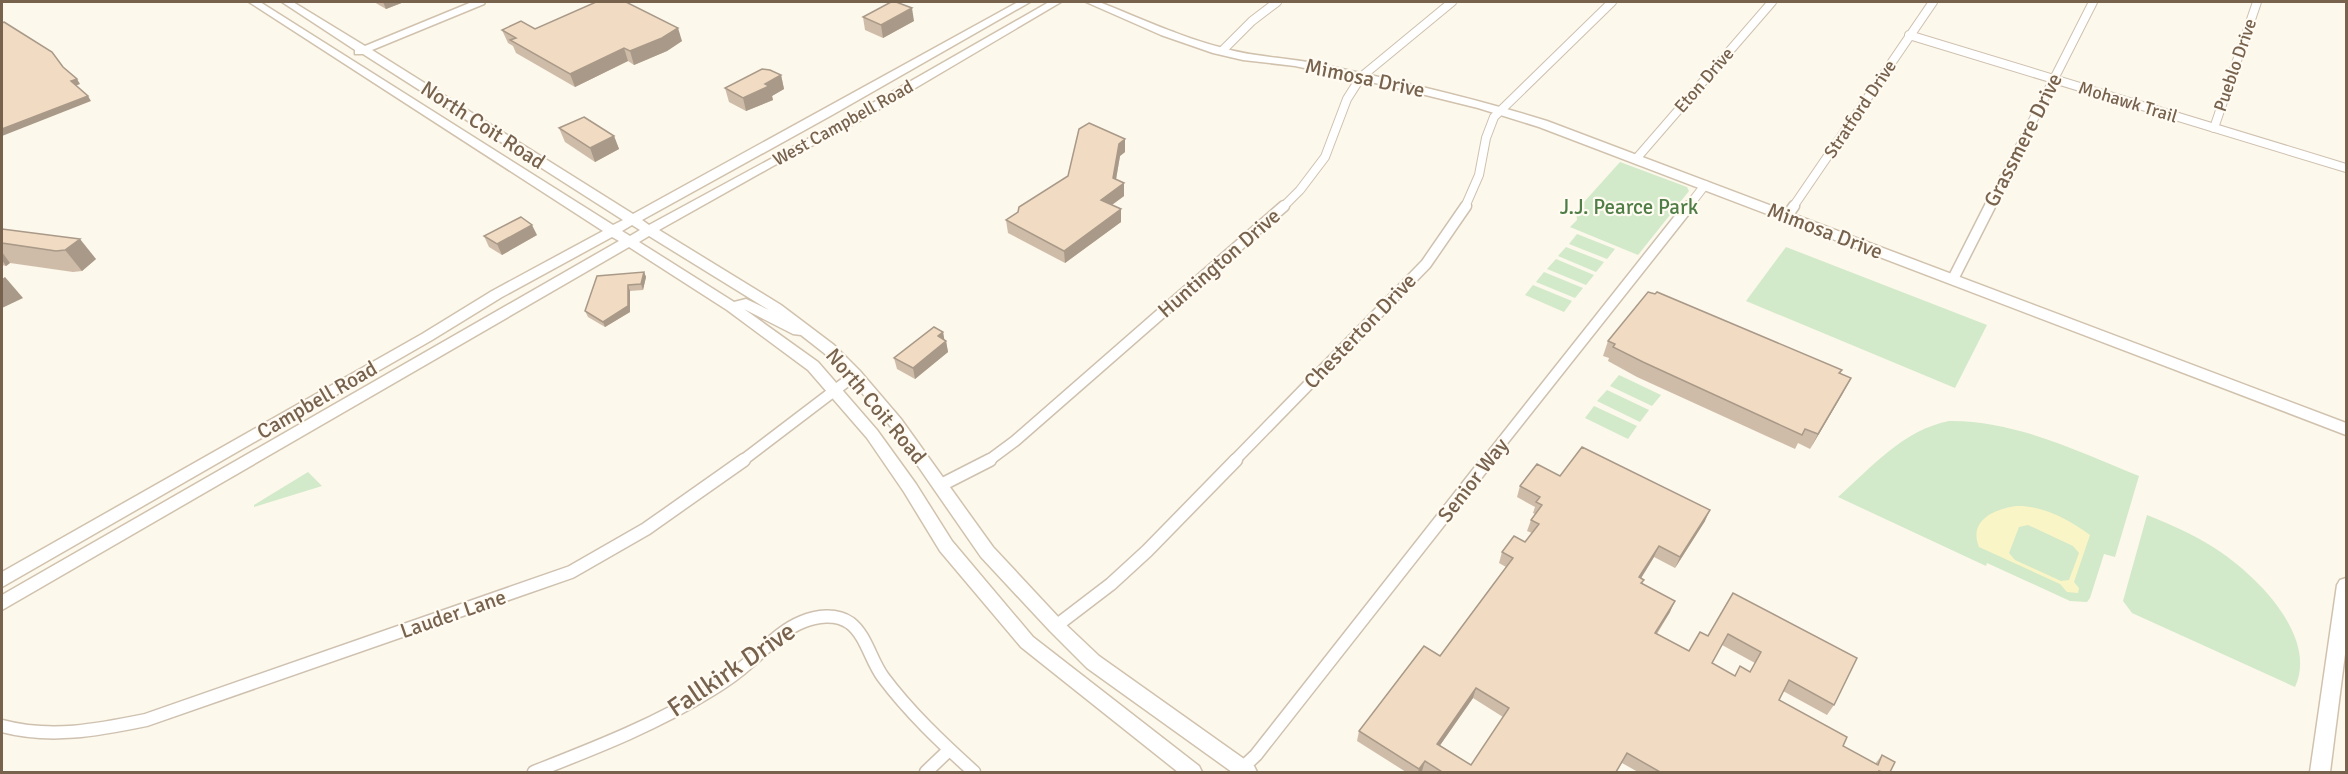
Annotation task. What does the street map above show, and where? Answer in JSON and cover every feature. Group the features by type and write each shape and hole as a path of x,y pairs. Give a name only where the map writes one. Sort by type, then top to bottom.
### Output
{"main road":[{"name":"North Coit Road","path":"254,2 732,307 804,359 835,390 872,434 910,488 946,546 1027,642 1192,772"},
{"name":"North Coit Road","path":"286,2 362,47 501,138 776,308 810,333 855,375 896,423 987,552 1056,626 1094,662 1242,771"},
{"path":"341,56 462,2"},
{"path":"362,47 480,2"},
{"name":"West Campbell Road","path":"632,219 868,91 1025,2"},
{"path":"1013,27 1014,20 1019,14 1039,2"},
{"name":"West Campbell Road","path":"629,242 895,96 1056,2"},
{"name":"Mimosa Drive","path":"1092,2 1273,63 1295,63 1361,76 1499,110 1636,159 2346,429"},
{"name":"Mimosa Drive","path":"1113,2 1158,24"},
{"path":"868,91 895,96"},
{"path":"868,91 883,102"},
{"path":"483,148 501,138"},
{"name":"Campbell Road","path":"2,580 332,392 497,294 632,219"},
{"name":"Campbell Road","path":"2,603 629,242"},
{"path":"732,307 746,304 792,330 810,333"},
{"path":"332,392 338,409"},
{"path":"314,402 338,409"},
{"path":"2320,772 2346,585"}],"street":[{"path":"1227,47 1252,21 1277,2"},
{"name":"Huntington Drive","path":"941,485 986,463 1015,441 1280,210 1300,190 1325,157 1347,99 1361,76 1452,2"},
{"name":"Chesterton Drive","path":"1056,626 1111,584 1147,551 1426,264 1449,235 1472,195 1480,170 1486,132 1499,110 1612,2"},
{"name":"Eton Drive","path":"1636,159 1772,2"},
{"name":"Stratford Drive","path":"1787,216 1933,2"},
{"name":"Grassmere Drive","path":"1953,279 2093,2"},
{"name":"Pueblo Drive","path":"2214,128 2257,2"},
{"name":"Mohawk Trail","path":"1909,35 2346,168"},
{"name":"Senior Way","path":"1242,771 1705,185"},
{"name":"Lauder Lane","path":"2,726 42,734 98,730 146,720 571,572 613,551 662,519 855,375"},
{"name":"Fallkirk Drive","path":"534,772 686,705 743,668 782,633 800,622 832,617 846,621 858,630 874,664 882,674 949,750 974,772"},
{"path":"926,772 949,750"}],"green space":[{"name":"J.J. Pearce Park","path":"1620,162 1687,187 1689,191 1638,255 1570,227 1577,220 1576,211"},
{"path":"1577,234 1615,249 1607,259 1569,244"},
{"path":"1566,247 1604,262 1596,272 1558,256"},
{"path":"1786,247 1987,325 1955,388 1746,301"},
{"path":"1556,259 1594,275 1586,285 1547,269"},
{"path":"1544,272 1583,288 1575,298 1536,282"},
{"path":"1533,285 1572,301 1564,312 1525,295"},
{"path":"1619,375 1661,395 1652,406 1610,386"},
{"path":"1607,390 1649,410 1640,422 1597,401"},
{"path":"1594,406 1637,426 1628,439 1585,418"},
{"path":"1949,421 1974,422 2022,432 2070,448 2139,476 2115,557 2104,554 2087,602 2070,601 1987,563 1986,566 1838,497 1902,441 1932,426"},
{"path":"308,472 322,486 254,507 254,505"},
{"path":"2147,515 2181,529 2213,547 2246,572 2263,589 2290,626 2298,647 2300,667 2295,687 2132,613 2123,601"}],"sand":[{"path":"2016,506 2046,511 2065,519 2090,535 2074,582 2079,588 2078,593 2067,592 2060,584 1979,547 1977,530 1980,523 1992,513","holes":["2028,525 2073,546 2079,553 2069,580 2061,581 2015,560 2009,553 2019,527"]}],"building":[{"path":"596,2 626,2 678,28 662,38 630,51 624,48 570,74 510,40 516,38 502,30 521,21 535,29"},
{"path":"891,2 912,8 881,25 863,17"},
{"path":"4,22 52,52 63,67 77,79 71,81 88,96 2,129 2,23"},
{"path":"762,69 781,75 765,84 769,86 743,98 725,88"},
{"path":"584,117 614,136 590,148 559,128"},
{"path":"1089,123 1125,139 1119,144 1113,178 1124,183 1101,200 1121,209 1064,251 1006,220 1018,212 1019,207 1068,176 1079,129"},
{"path":"521,217 532,225 497,244 484,236"},
{"path":"2,229 80,239 65,250 56,251 2,243"},
{"path":"644,272 641,284 628,285 628,306 603,322 585,311 597,276"},
{"path":"1648,292 1655,294 1657,292 1842,370 1839,373 1851,378 1818,434 1805,429 1802,435 1613,347 1615,344 1608,341"},
{"path":"934,327 943,332 938,336 946,341 913,368 894,358"},
{"path":"1582,447 1710,510 1680,557 1659,546 1639,577 1644,580 1641,583 1675,601 1655,633 1689,651 1700,632 1708,636 1733,593 1857,658 1834,705 1789,680 1779,700 1847,737 1843,746 1878,765 1882,755 1895,762 1890,772 1660,772 1627,753 1616,772 1442,772 1425,761 1419,769 1359,731 1424,646 1440,656 1513,558 1502,552 1514,536 1525,542 1539,524 1531,520 1542,505 1536,502 1540,497 1520,486 1537,464 1560,476","holes":["1728,634 1761,652 1750,672 1740,666 1735,676 1712,663","1476,688 1509,708 1471,765 1437,744"]}]}
